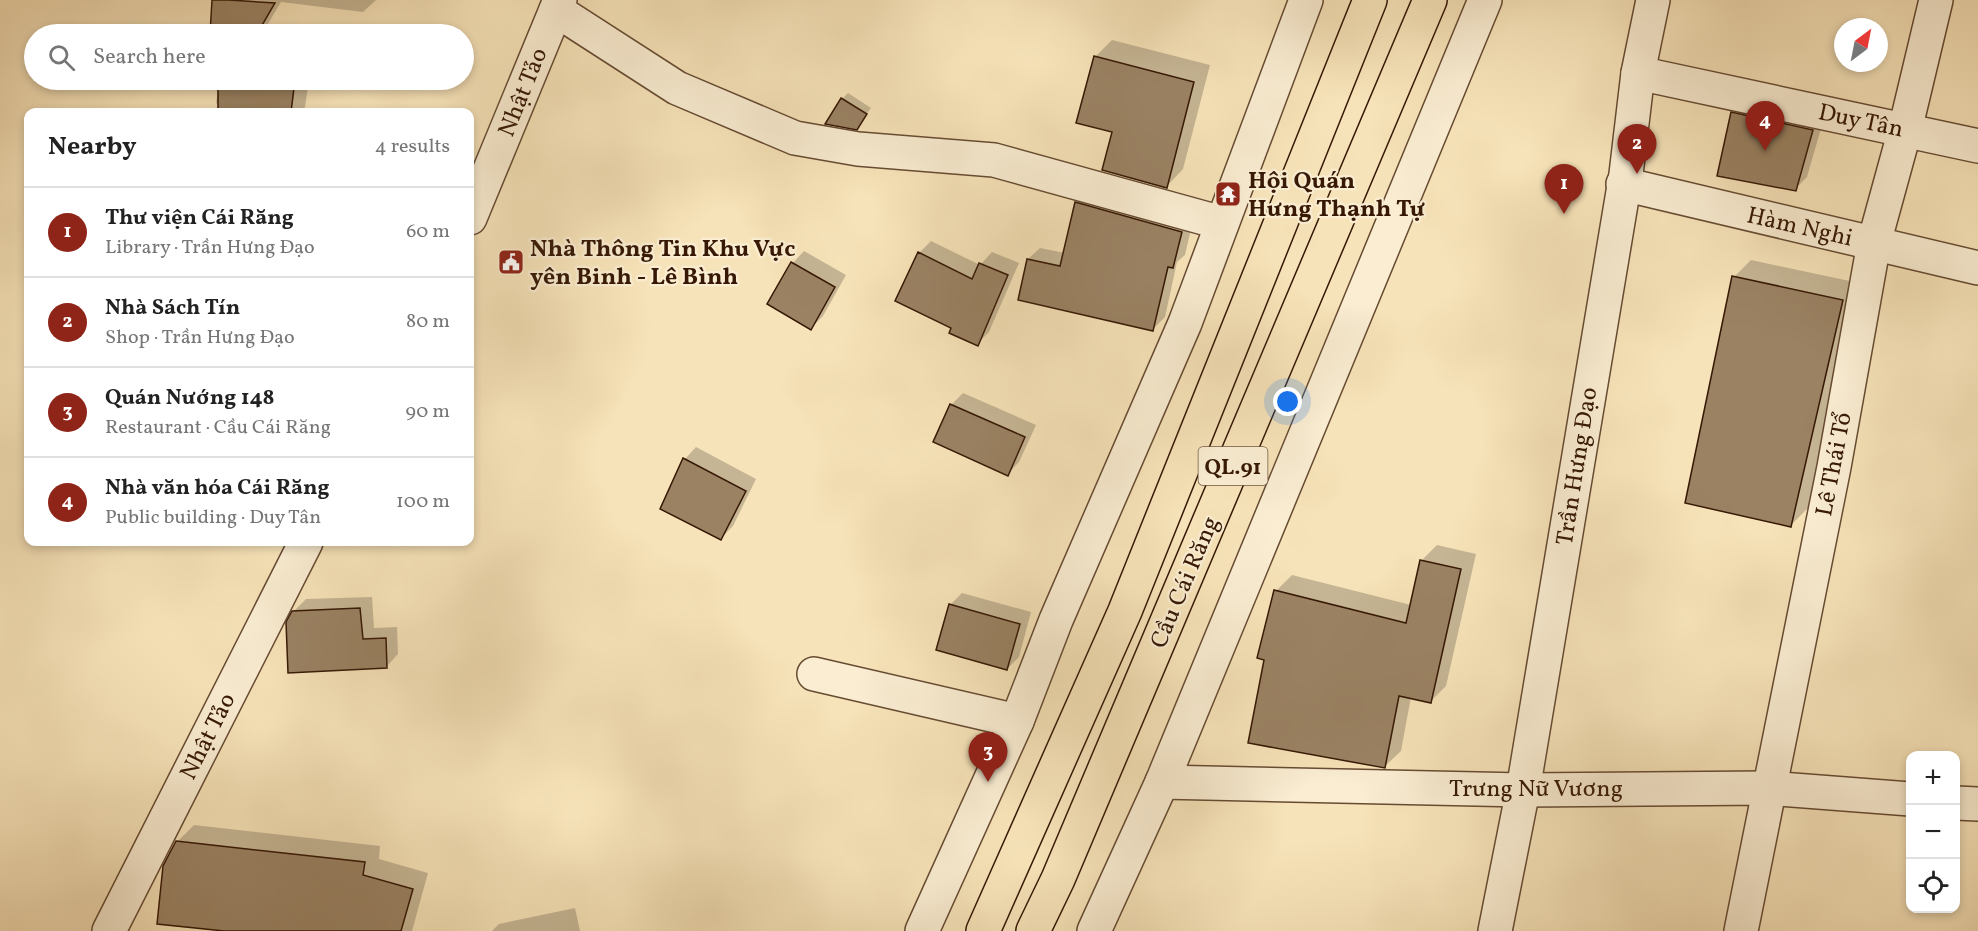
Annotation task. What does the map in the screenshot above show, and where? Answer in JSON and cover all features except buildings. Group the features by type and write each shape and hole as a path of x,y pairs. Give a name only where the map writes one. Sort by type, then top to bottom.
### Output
{"highway":[{"name":"Cầu Cái Răng","path":"982,931 1125,611 1370,0"},
{"name":"Cầu Cái Răng","path":"1033,931 1058,879 1430,0"}],"street":[{"path":"922,931 1017,721 1056,620 1185,323 1306,0"},
{"path":"1094,931 1162,782 1485,0"},
{"name":"Trần Hưng Đạo","path":"1495,931 1523,790 1623,184 1638,73 1653,0"},
{"name":"Lê Thái Tổ","path":"1741,931 1767,788 1834,466 1874,243 1905,130 1936,0"},
{"path":"558,5 677,88 795,138 858,149 994,160 1222,223"},
{"name":"Nhật Tảo","path":"474,208 558,5"},
{"name":"Duy Tân","path":"1638,73 1978,146"},
{"name":"Hàm Nghi","path":"1623,184 1978,268"},
{"name":"Nhật Tảo","path":"109,931 304,546"},
{"path":"814,674 1017,721"},
{"name":"Trưng Nữ Vương","path":"1162,782 1523,790 1767,788 1906,799"},
{"path":"1960,802 1978,804"}],"place":[{"name":"Nhà văn hóa Cái Răng","path":"1765,151"},
{"name":"Nhà Sách Tín","path":"1637,174"},
{"name":"Hội Quán Hưng Thạnh Tự","path":"1228,194"},
{"name":"Thư viện Cái Răng","path":"1564,214"},
{"name":"Nhà Thông Tin Khu Vực yên Binh - Lê Bình","path":"511,262"},
{"name":"Quán Nướng 148","path":"988,782"}]}
